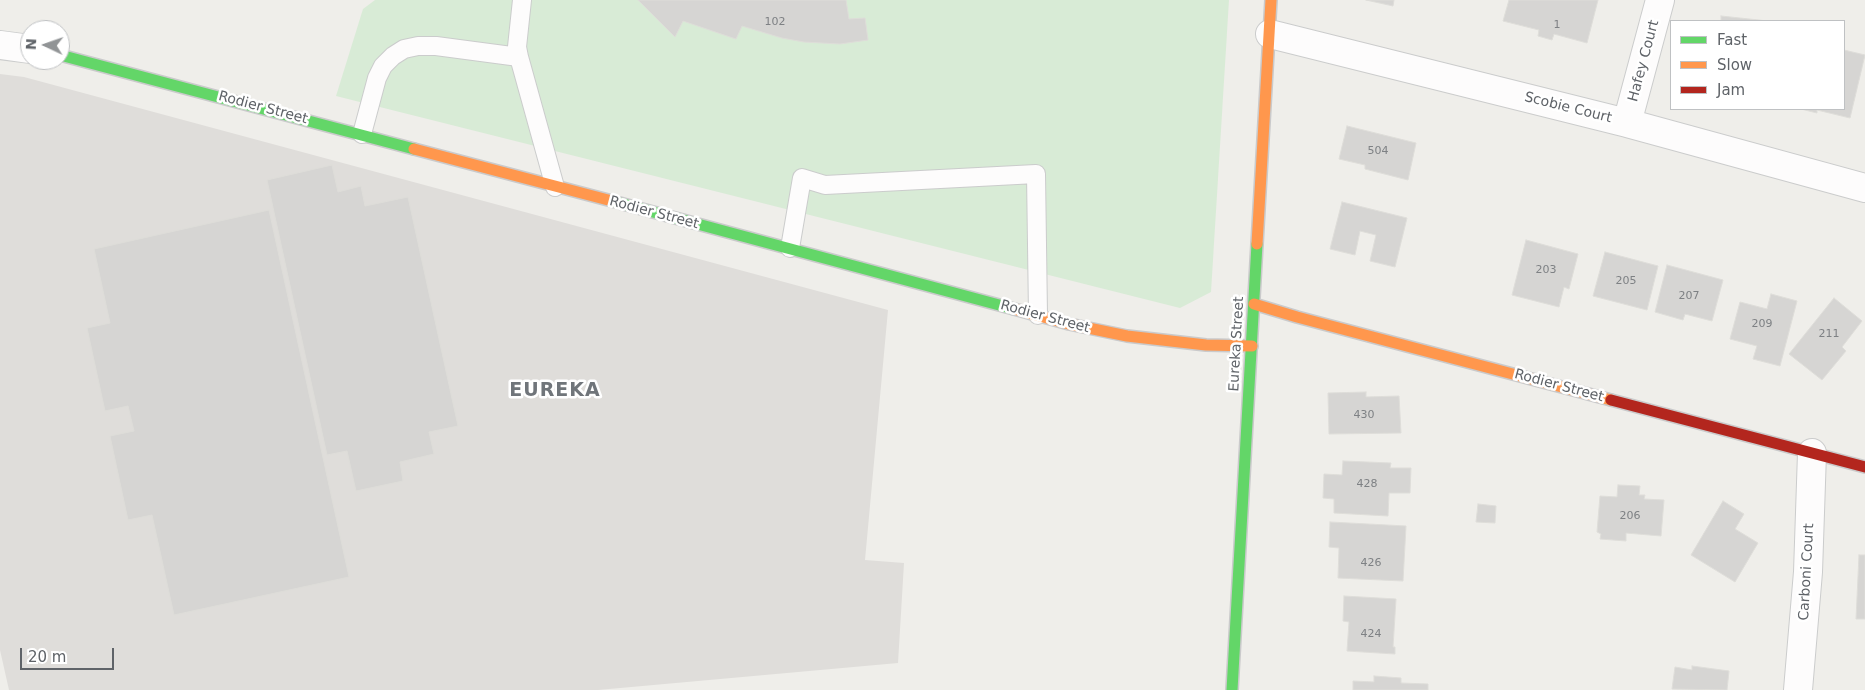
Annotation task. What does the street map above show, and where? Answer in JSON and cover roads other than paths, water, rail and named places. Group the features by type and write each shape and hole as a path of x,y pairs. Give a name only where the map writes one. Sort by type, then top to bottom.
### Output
{"street":[{"name":"Eureka Street","path":"1232,690 1272,0"},
{"name":"Hafey Court","path":"1627,123 1660,0"},
{"name":"Scobie Court","path":"1270,34 1627,123 1865,188"},
{"path":"0,45 20,48"},
{"name":"Rodier Street","path":"70,58 790,248 1068,324 1127,336 1206,345 1252,346"},
{"name":"Rodier Street","path":"1254,304 1865,467"},
{"name":"Carboni Court","path":"1798,690 1808,572 1812,453"}],"lane":[{"path":"522,0 517,48 554,187"},
{"path":"362,134 377,78 383,66 393,56 404,50 418,46 436,46 519,57"},
{"path":"790,248 802,178 826,185 1036,174 1038,315"}],"district":[{"name":"EUREKA","path":"555,391"}]}
